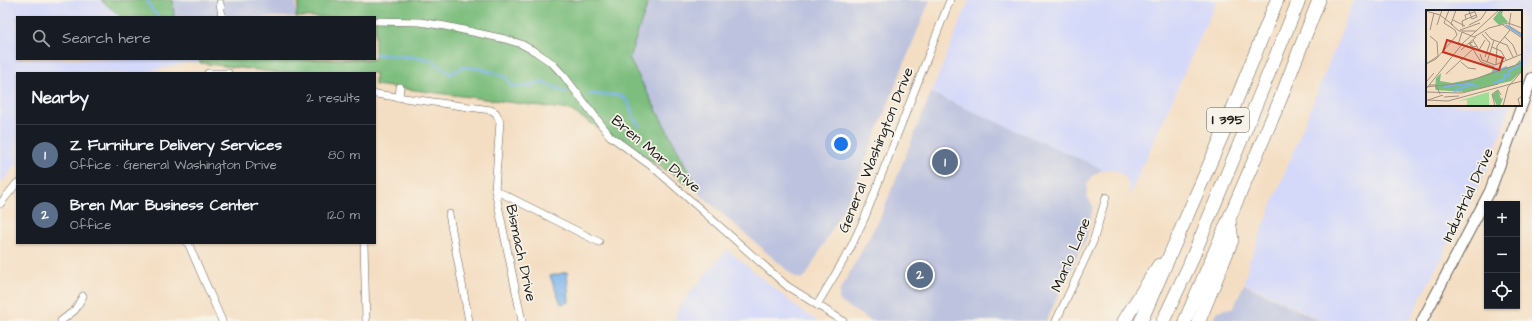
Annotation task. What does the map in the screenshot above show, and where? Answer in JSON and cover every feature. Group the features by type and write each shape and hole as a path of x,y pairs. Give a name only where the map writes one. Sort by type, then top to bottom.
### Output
{"highway":[{"name":"I 395","path":"1141,321 1221,138 1277,0"},
{"path":"1164,321 1189,266 1300,0"},
{"name":"I 395","path":"1184,321 1280,100 1319,0"},
{"path":"1199,321 1232,240 1229,220"},
{"path":"1124,321 1142,290 1177,239"}],"street":[{"name":"General Washington Drive","path":"817,306 849,251 865,217 950,0"},
{"path":"220,3 222,16"},
{"name":"Bren Mar Drive","path":"376,21 420,22 445,26 505,39 536,52 552,64 564,76 610,136 654,168 787,286 843,321"},
{"name":"Industrial Drive","path":"1522,106 1532,78"},
{"path":"376,94 398,97 400,87"},
{"name":"Bismach Drive","path":"398,97 491,110 496,113 500,122 495,190 522,321"},
{"name":"Industrial Drive","path":"1422,321 1496,178 1522,106"},
{"path":"0,204 16,184"},
{"name":"Bismach Drive","path":"495,190 599,242"},
{"name":"Marlo Lane","path":"1056,321 1093,242 1106,197"},
{"path":"449,214 469,321"},
{"path":"188,244 222,321"},
{"path":"364,244 366,321"},
{"path":"61,321 75,310 83,296"}],"shaded area":[{"path":"3,0 127,0 139,16 16,16 16,60 228,61 186,63 146,72 16,72 16,165 0,185 0,2"},
{"path":"127,0 296,0 296,16 139,16"},
{"path":"545,0 930,0 852,193 806,276 801,279 795,277 695,190"},
{"path":"969,0 1217,0 1129,196 1129,185 1124,176 1113,169 1102,170 931,93"},
{"path":"1354,0 1532,0 1532,48 1522,75 1522,10 1426,10 1426,106 1511,106 1490,163 1409,321 1323,321 1244,283 1249,262"},
{"path":"931,93 1102,170 1092,176 1087,185 1087,196 1093,206 1087,236 1046,321 871,321 842,303 839,298 840,290 880,218"},
{"path":"727,249 802,311 818,321 674,321 678,307"},
{"path":"1244,284 1321,321 1213,321 1218,311 1234,307"}],"green space":[{"path":"101,0 173,0 174,16 120,16"},
{"path":"299,0 649,0 629,58 699,191 570,110 376,85 376,72 272,72 200,63 199,60 376,60 376,16 296,16"}],"water":[{"path":"567,272 569,302 561,304 550,276"}],"waterway":[{"path":"147,0 150,7 157,16"},
{"path":"376,54 423,58 433,61 451,74 463,67 482,69 506,77 511,86 528,86 540,82 566,92"},
{"path":"590,94 620,95 628,102 634,118 640,126"}],"place":[{"name":"Z Furniture Delivery Services","path":"945,162"},
{"name":"Bren Mar Business Center","path":"920,275"}]}
